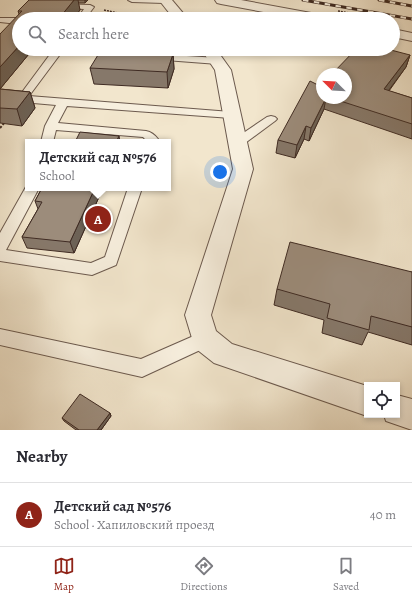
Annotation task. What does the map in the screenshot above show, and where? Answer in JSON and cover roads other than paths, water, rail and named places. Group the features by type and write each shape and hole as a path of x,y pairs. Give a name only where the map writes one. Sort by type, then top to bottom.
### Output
{"street":[{"path":"165,0 175,12"},
{"path":"222,0 285,12"},
{"path":"400,34 412,37"},
{"path":"214,56 223,70 230,115 243,169 198,315 205,339 224,354 364,400"},
{"path":"400,411 412,415"}],"lane":[{"path":"132,0 165,0"},
{"path":"56,5 90,7 86,12"},
{"path":"0,20 12,19"},
{"path":"54,56 22,99 230,115"},
{"path":"48,139 51,126 63,102"},
{"path":"237,143 271,119"},
{"path":"51,126 146,134 152,139"},
{"path":"0,247 30,191"},
{"path":"0,255 92,269 112,261 135,191"},
{"path":"0,337 142,368 205,339"}],"railway":[{"path":"303,0 372,12"},
{"path":"379,0 412,6"},
{"path":"400,17 412,19"}],"place":[{"name":"Детский сад №576","path":"98,219"}]}
